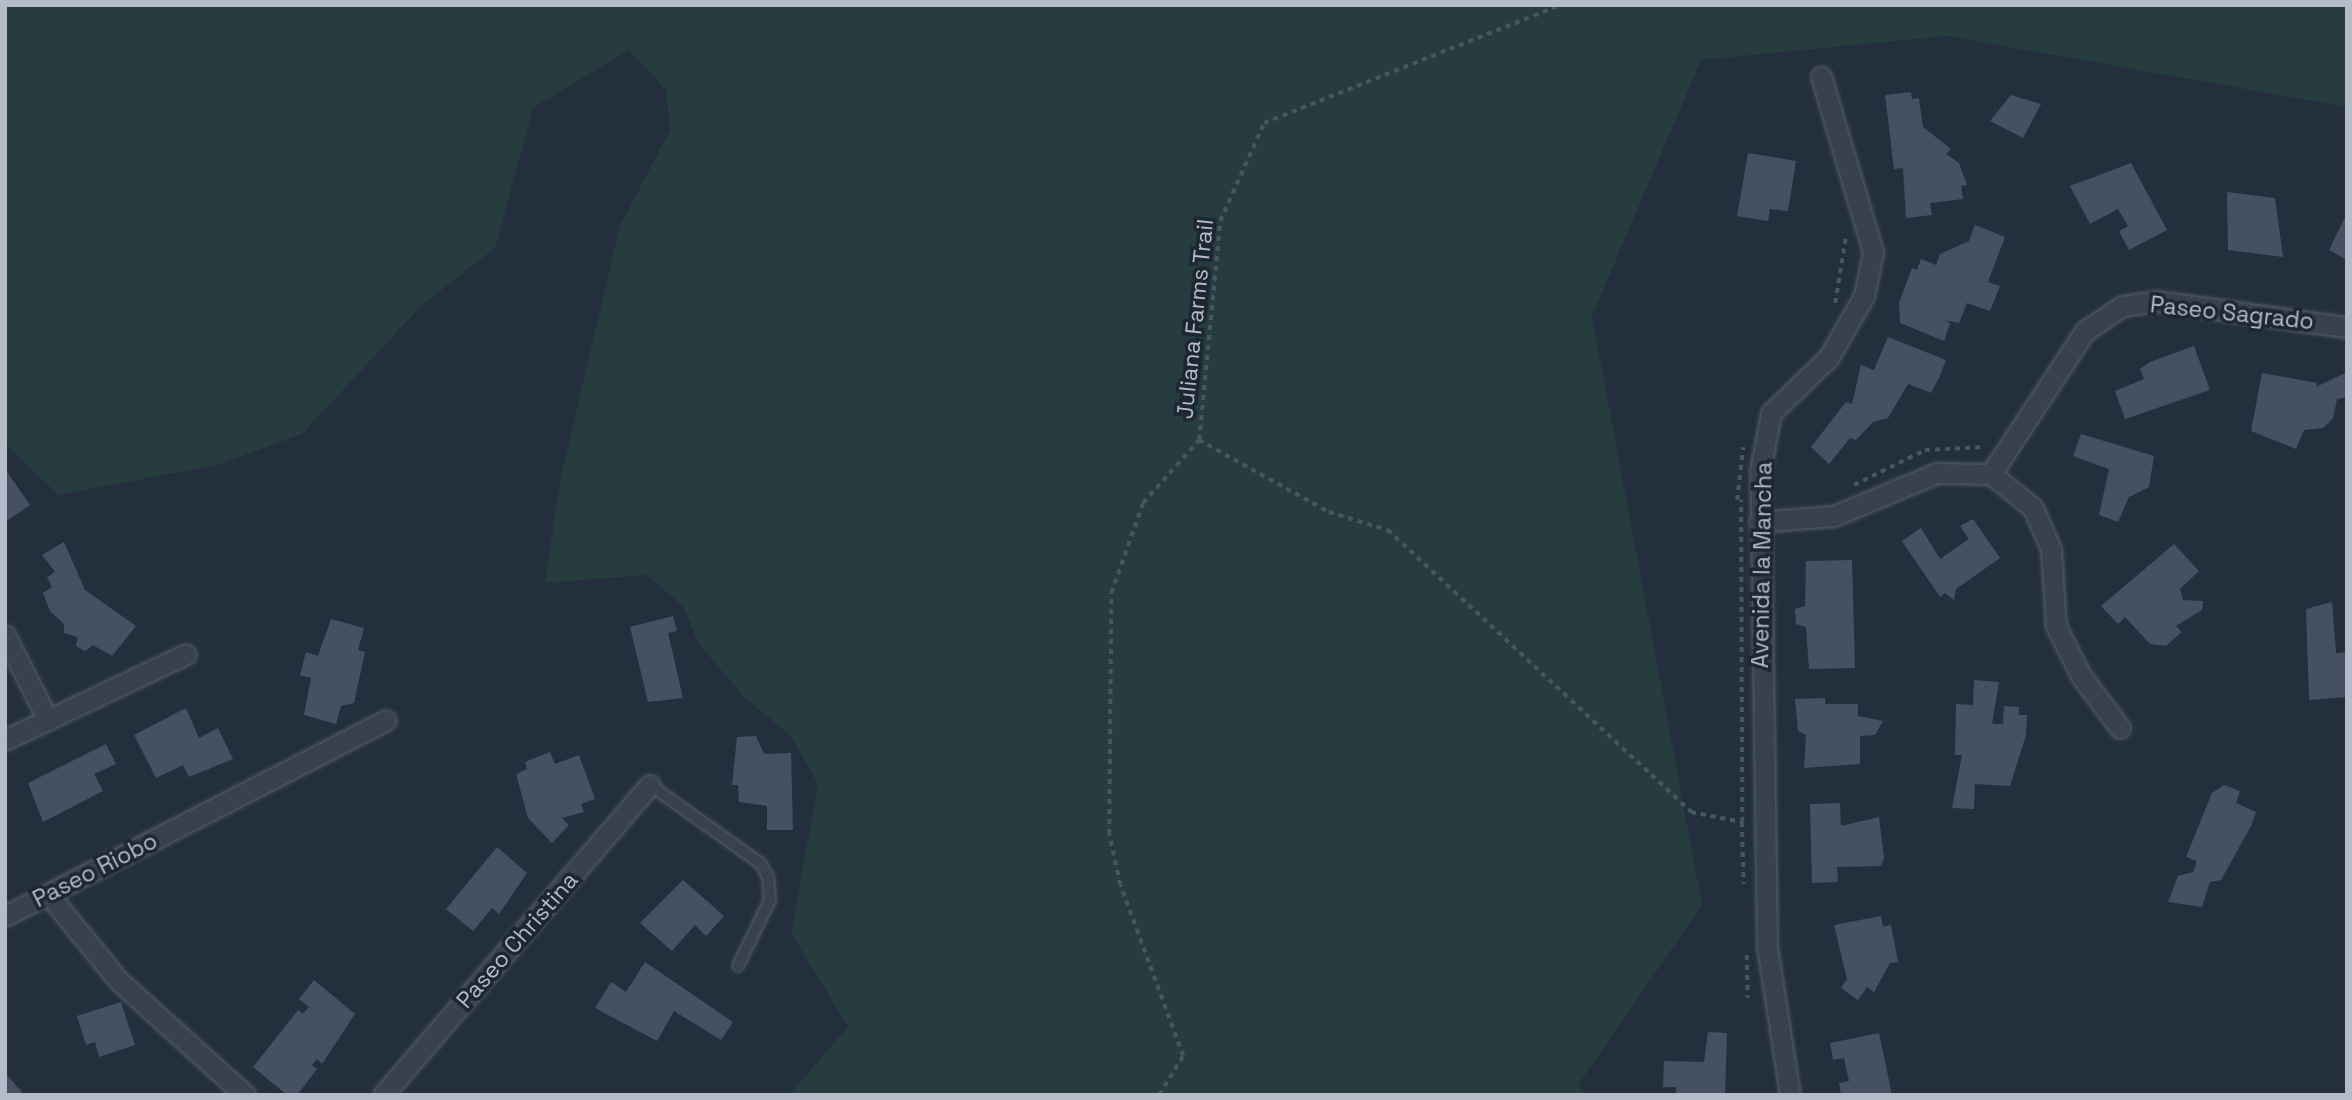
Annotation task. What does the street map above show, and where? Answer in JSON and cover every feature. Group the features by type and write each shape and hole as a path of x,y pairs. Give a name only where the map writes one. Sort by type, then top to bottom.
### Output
{"street":[{"name":"Avenida la Mancha","path":"1790,1095 1769,968 1760,471 1771,413 1829,357 1864,296 1873,252 1821,77"},
{"name":"Paseo Sagrado","path":"1991,474 2085,331 2122,306 2156,300 2347,327"},
{"path":"1759,522 1834,516 1937,473 1991,474 2033,508 2051,549 2056,626 2081,676 2120,728"},
{"path":"5,635 48,720"},
{"path":"5,740 186,654"},
{"name":"Paseo Riobo","path":"5,916 386,720"},
{"name":"Paseo Christina","path":"383,1095 650,785"},
{"path":"48,894 119,981 245,1095"}],"lane":[{"path":"650,785 761,864 768,877 770,900 738,966"}],"path":[{"name":"Juliana Farms Trail","path":"1159,1095 1183,1056 1120,885 1109,834 1111,593 1143,503 1199,440 1220,221 1264,123 1561,5"},
{"path":"1833,309 1844,277 1846,229"},
{"path":"1737,500 1737,464 1748,437"}],"green space":[{"path":"5,5 2347,5 2347,107 1947,36 1701,60 1592,316 1702,905 1578,1085 1587,1095 789,1095 848,1027 791,933 818,784 791,736 745,698 698,643 684,607 647,575 545,583 560,481 620,226 670,130 666,90 629,50 533,108 495,248 422,305 302,434 217,465 58,495 5,443"}],"building":[{"path":"1911,92 1912,99 1919,98 1923,127 1951,149 1946,154 1959,163 1967,185 1961,186 1963,199 1930,203 1932,215 1906,218 1903,168 1894,169 1885,95"},
{"path":"2011,95 2041,104 2023,138 1990,121"},
{"path":"1748,153 1796,161 1788,211 1770,209 1768,221 1737,216"},
{"path":"2131,163 2167,230 2129,250 2119,231 2128,226 2118,209 2090,224 2070,186"},
{"path":"2227,192 2275,198 2283,257 2228,250"},
{"path":"2347,213 2347,260 2329,250"},
{"path":"1975,225 2005,237 1988,282 2000,286 1990,311 1967,303 1959,323 1944,320 1950,323 1944,341 1900,323 1899,303 1912,268 1917,270 1921,259 1936,265 1940,254 1969,241"},
{"path":"1888,337 1946,360 1939,378 1931,393 1908,384 1888,418 1873,422 1856,440 1850,438 1829,464 1811,447 1846,402 1852,404 1861,365 1874,370"},
{"path":"2194,346 2210,390 2125,419 2115,391 2144,379 2140,369 2150,362"},
{"path":"2347,372 2347,397 2337,399 2333,418 2323,428 2304,430 2296,449 2251,431 2262,373 2317,383 2316,387"},
{"path":"2081,434 2154,456 2149,487 2129,497 2118,522 2099,515 2109,469 2073,456"},
{"path":"5,469 30,505 5,522"},
{"path":"1973,519 2000,558 1956,589 1954,600 1945,593 1940,597 1902,541 1921,528 1940,559 1969,539 1960,526"},
{"path":"64,542 85,590 136,626 112,656 93,645 85,651 76,646 78,637 64,633 64,624 50,611 43,593 52,587 47,577 55,572 42,555"},
{"path":"2174,544 2199,571 2180,589 2183,600 2203,601 2202,610 2176,626 2182,632 2166,646 2150,644 2125,617 2118,624 2101,606"},
{"path":"1852,560 1855,668 1809,669 1806,627 1796,624 1795,609 1805,606 1806,561"},
{"path":"2332,602 2336,653 2347,652 2347,697 2309,700 2306,609"},
{"path":"673,616 677,631 668,633 683,698 648,702 630,627"},
{"path":"331,619 364,628 358,650 365,652 354,703 341,706 336,724 304,715 311,678 300,675 306,652 318,656"},
{"path":"1974,680 1999,682 1992,724 2003,724 2004,706 2019,707 2019,715 2027,715 2026,735 2010,786 1975,784 1974,809 1952,808 1962,755 1955,755 1956,704 1973,705"},
{"path":"1825,698 1825,704 1858,704 1858,716 1883,721 1875,735 1860,736 1860,764 1804,768 1806,735 1798,731 1795,699"},
{"path":"186,708 199,738 218,728 233,759 189,777 183,765 156,778 134,735"},
{"path":"756,736 764,754 791,753 793,830 767,830 767,806 739,802 738,785 732,785 737,737"},
{"path":"106,744 116,764 94,774 103,791 43,822 28,783"},
{"path":"550,752 555,764 579,755 595,799 581,804 584,812 562,818 569,825 552,843 528,818 516,774 527,769 525,762"},
{"path":"2224,785 2240,791 2236,803 2256,812 2251,826 2221,880 2210,882 2202,907 2168,902 2178,876 2193,872 2197,861 2186,857 2212,793"},
{"path":"1840,803 1841,826 1879,817 1884,858 1881,866 1837,867 1838,882 1812,883 1810,804"},
{"path":"497,847 527,873 499,914 492,908 473,931 446,909"},
{"path":"683,880 724,916 706,936 695,925 672,951 640,923"},
{"path":"1881,916 1883,927 1891,925 1898,962 1890,963 1874,992 1867,987 1858,1000 1841,988 1847,979 1834,925"},
{"path":"645,962 733,1022 721,1040 674,1011 657,1041 595,1008 611,982 626,992"},
{"path":"314,980 355,1014 322,1064 317,1059 312,1065 317,1069 297,1095 287,1095 253,1067 298,1010 303,1014 309,1007 299,999"},
{"path":"121,1002 135,1045 99,1057 95,1042 86,1045 77,1016"},
{"path":"1708,1032 1727,1033 1725,1095 1676,1095 1676,1087 1663,1087 1664,1061 1704,1062"},
{"path":"1879,1033 1892,1095 1841,1095 1839,1083 1849,1081 1844,1058 1833,1060 1830,1043"},
{"path":"5,1073 22,1092 18,1095 5,1095"}]}
